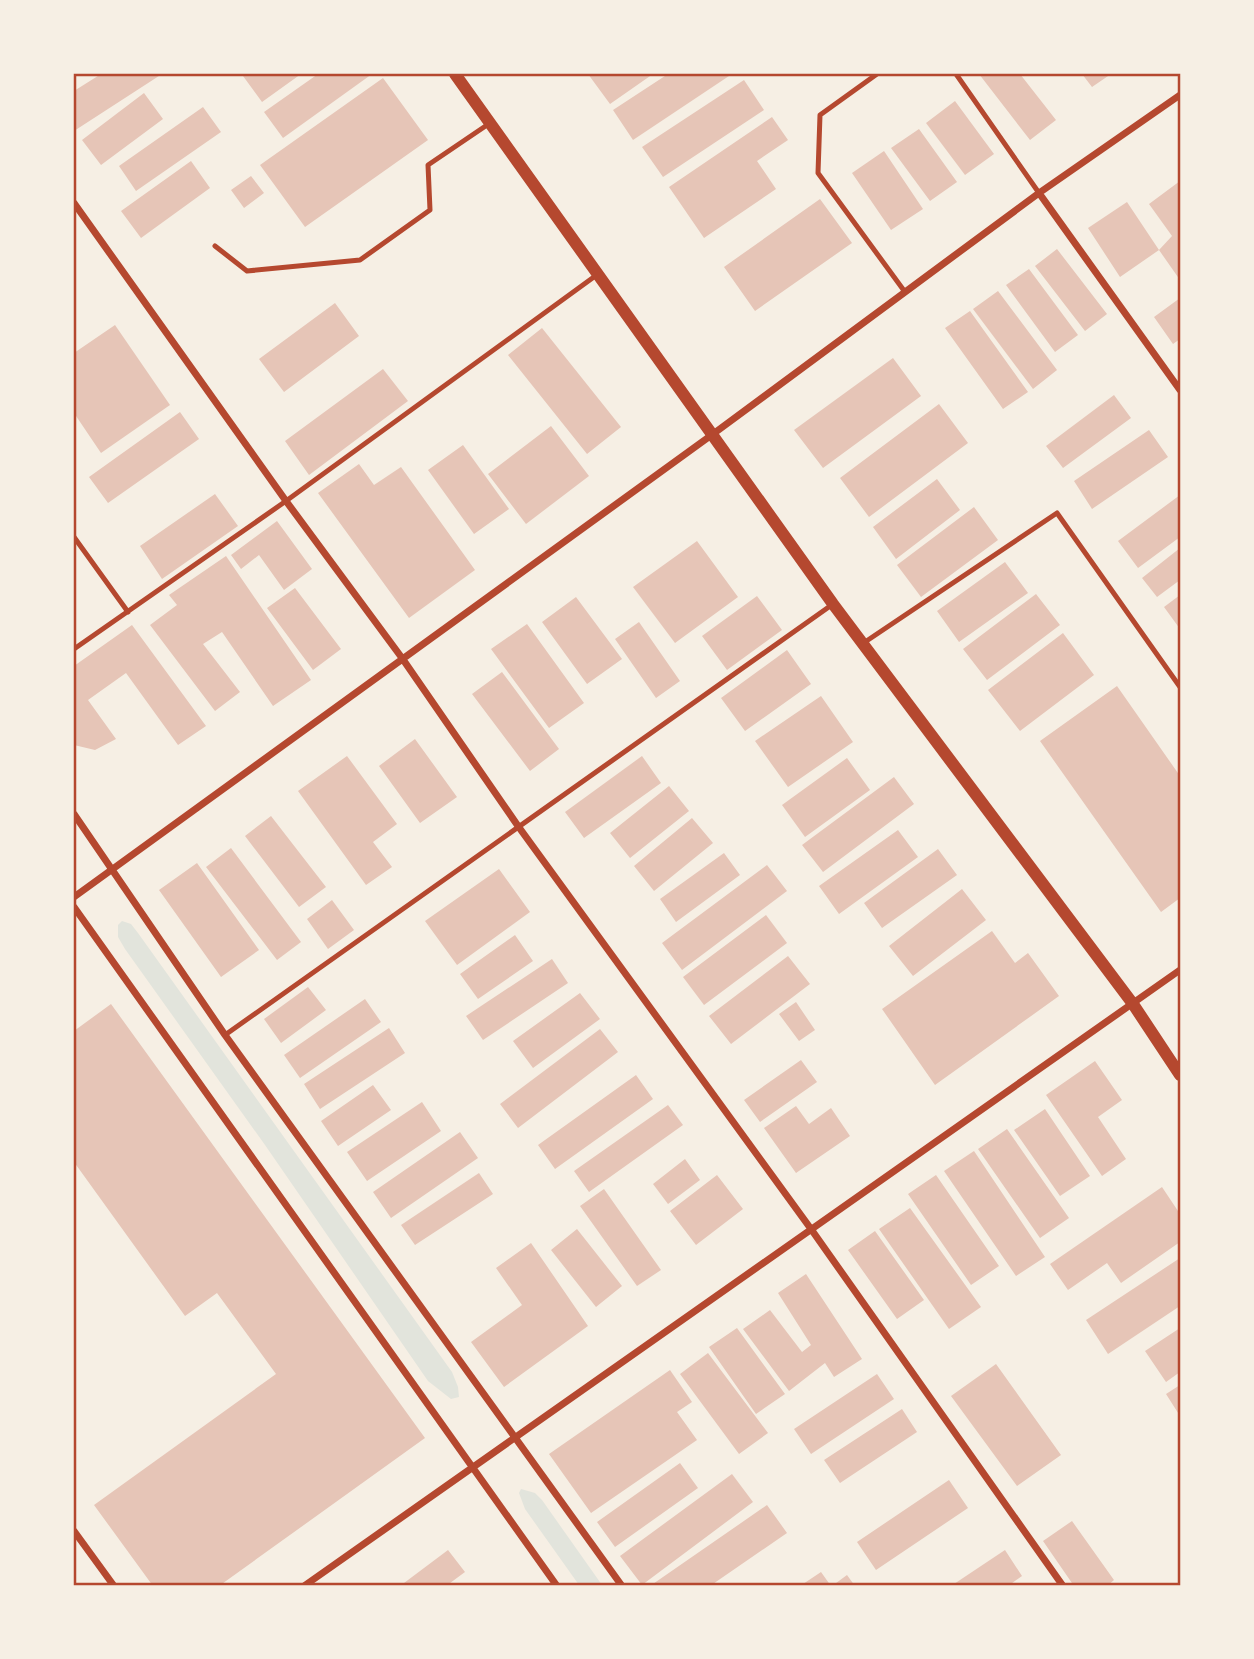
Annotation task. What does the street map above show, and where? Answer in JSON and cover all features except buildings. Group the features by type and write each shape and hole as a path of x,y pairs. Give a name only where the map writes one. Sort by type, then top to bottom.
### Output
{"street":[{"path":"455,74 862,644 1133,1004 1181,1075"},
{"path":"74,897 713,434 1039,193 1181,95"},
{"path":"1039,193 1181,390"},
{"path":"74,203 286,501 402,658 518,826 811,1230 1063,1586"},
{"path":"74,814 225,1035 622,1586"},
{"path":"74,906 557,1586"},
{"path":"304,1586 1181,970"},
{"path":"74,1531 114,1586"}],"lane":[{"path":"877,74 820,115 818,173 905,292"},
{"path":"956,74 1039,193"},
{"path":"215,246 247,271 360,260 430,210 428,165 490,123"},
{"path":"74,649 286,501 598,274"},
{"path":"862,644 1057,513 1181,687"},
{"path":"74,537 128,611"},
{"path":"225,1035 833,604"}],"shaded area":[{"path":"122,921 131,924 138,933 452,1372 459,1397 451,1399 428,1381 125,949 118,937 118,925"},
{"path":"521,1489 535,1493 542,1500 602,1585 579,1585 525,1509 519,1493"}]}
